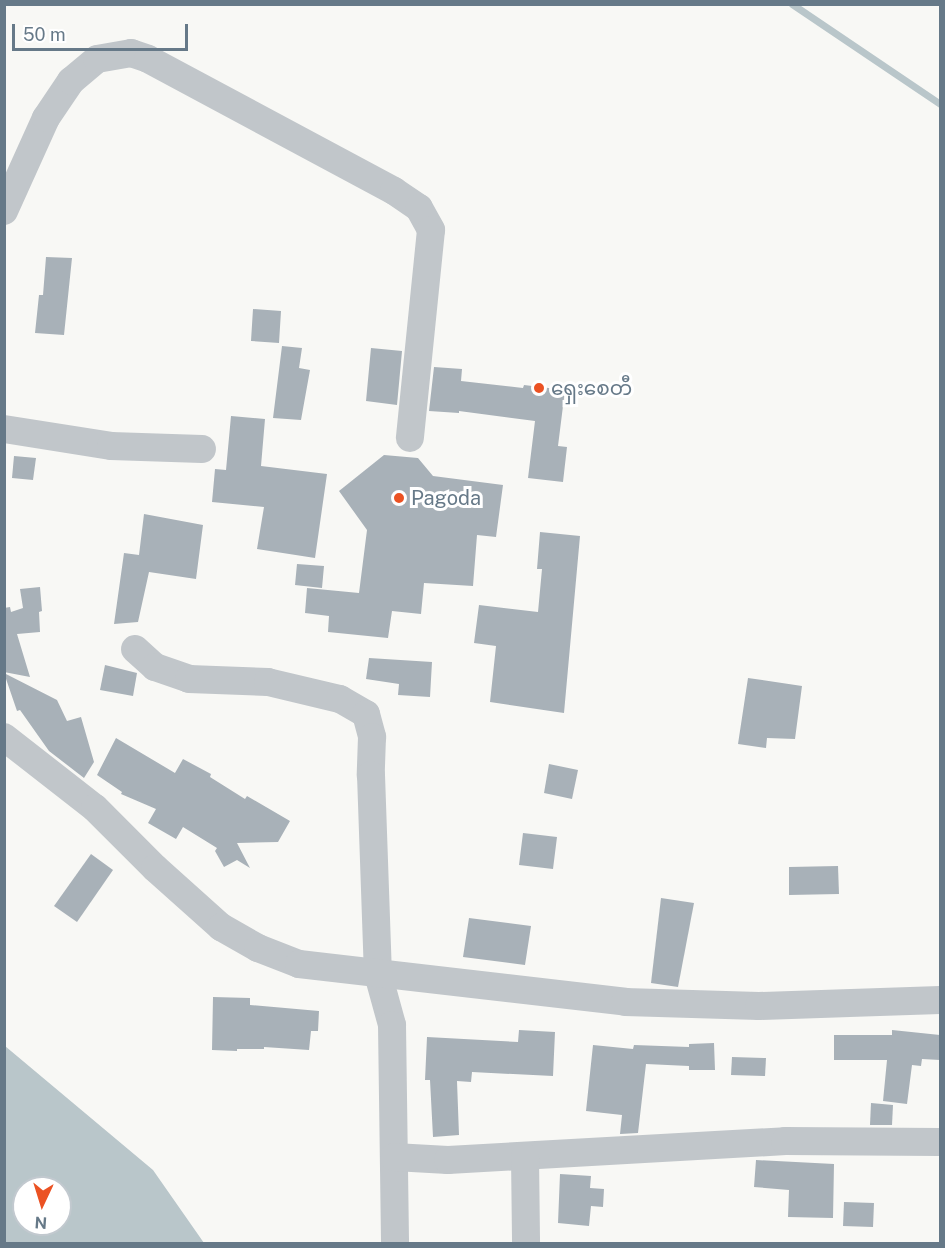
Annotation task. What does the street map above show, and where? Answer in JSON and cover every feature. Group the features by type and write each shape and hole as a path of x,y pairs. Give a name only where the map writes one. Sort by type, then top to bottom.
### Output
{"street":[{"path":"4,211 46,118 71,81 97,58 131,53 148,59 394,191 419,208 431,230 410,438"},
{"path":"4,429 111,446 202,449"},
{"path":"135,649 155,667 189,679 268,682 340,699 366,714 372,737 371,775 378,974 392,1025 395,1244"},
{"path":"4,737 95,808 155,868 221,927 258,948 298,964 625,1002 759,1006 940,999"},
{"path":"394,1157 448,1160 525,1157 785,1141 940,1142"},
{"path":"525,1157 526,1244"}],"shaded area":[{"path":"5,1046 153,1170 204,1243 5,1243"}],"building":[{"path":"46,257 72,258 64,335 35,333 39,295 43,295"},
{"path":"253,309 281,311 279,343 251,341"},
{"path":"282,346 302,348 299,368 310,370 301,420 273,418"},
{"path":"371,348 402,351 397,405 366,401"},
{"path":"434,367 462,369 461,381 565,390 558,446 567,447 563,482 528,478 535,421 459,411 459,413 429,411"},
{"path":"231,416 265,419 261,466 327,474 315,558 257,549 264,507 212,502 215,469 226,470"},
{"path":"384,455 418,458 433,476 503,485 496,537 477,535 473,586 424,583 421,614 392,611 388,638 328,632 329,616 305,613 307,588 359,593 367,530 339,491"},
{"path":"14,456 36,458 33,480 12,478"},
{"path":"144,514 203,525 196,579 149,572 138,622 114,624 124,553 139,555"},
{"path":"540,532 580,536 564,713 490,702 496,646 474,643 479,605 538,612 542,569 537,569"},
{"path":"297,564 324,566 322,588 295,585"},
{"path":"40,587 42,611 39,612 40,632 17,634 30,677 4,672 4,608 10,607 11,612 23,608 20,589"},
{"path":"369,658 432,662 430,697 398,695 399,684 366,679"},
{"path":"105,665 137,673 133,696 100,690"},
{"path":"4,673 57,700 67,721 81,717 94,762 84,778 49,751 20,710 17,711"},
{"path":"748,678 802,686 795,739 767,738 766,748 738,744"},
{"path":"116,738 175,773 183,759 211,774 210,777 245,799 247,796 290,821 278,842 237,843 250,868 237,860 224,867 215,851 217,848 183,827 176,839 148,823 156,809 121,794 122,792 97,775"},
{"path":"549,764 578,770 572,799 544,793"},
{"path":"523,833 557,837 553,869 519,865"},
{"path":"91,854 113,870 77,922 54,906"},
{"path":"838,866 839,894 789,895 789,867"},
{"path":"661,898 694,903 678,987 651,983"},
{"path":"469,918 531,926 525,965 463,957"},
{"path":"213,997 250,998 250,1005 319,1011 318,1031 311,1031 309,1050 264,1047 264,1049 237,1049 237,1051 212,1050"},
{"path":"519,1030 555,1032 553,1076 472,1072 471,1082 457,1081 459,1135 433,1137 430,1080 425,1080 427,1037 518,1042"},
{"path":"892,1030 940,1035 940,1060 922,1059 921,1066 912,1065 907,1104 883,1101 887,1060 834,1060 834,1035 892,1035"},
{"path":"714,1043 715,1070 689,1070 689,1066 646,1064 638,1133 620,1134 622,1115 586,1111 593,1045 633,1049 634,1045 689,1047 689,1044"},
{"path":"732,1057 766,1058 765,1076 731,1075"},
{"path":"871,1103 893,1105 892,1125 870,1125"},
{"path":"756,1160 834,1164 833,1218 788,1217 789,1190 754,1187"},
{"path":"560,1174 591,1176 590,1188 604,1189 603,1207 591,1206 589,1226 558,1223"},
{"path":"844,1202 874,1203 873,1227 843,1226"}],"waterway":[{"path":"792,4 940,104"}],"place":[{"name":"ရှေးစေတီ","path":"539,388"},
{"name":"Pagoda","path":"399,498"}]}
